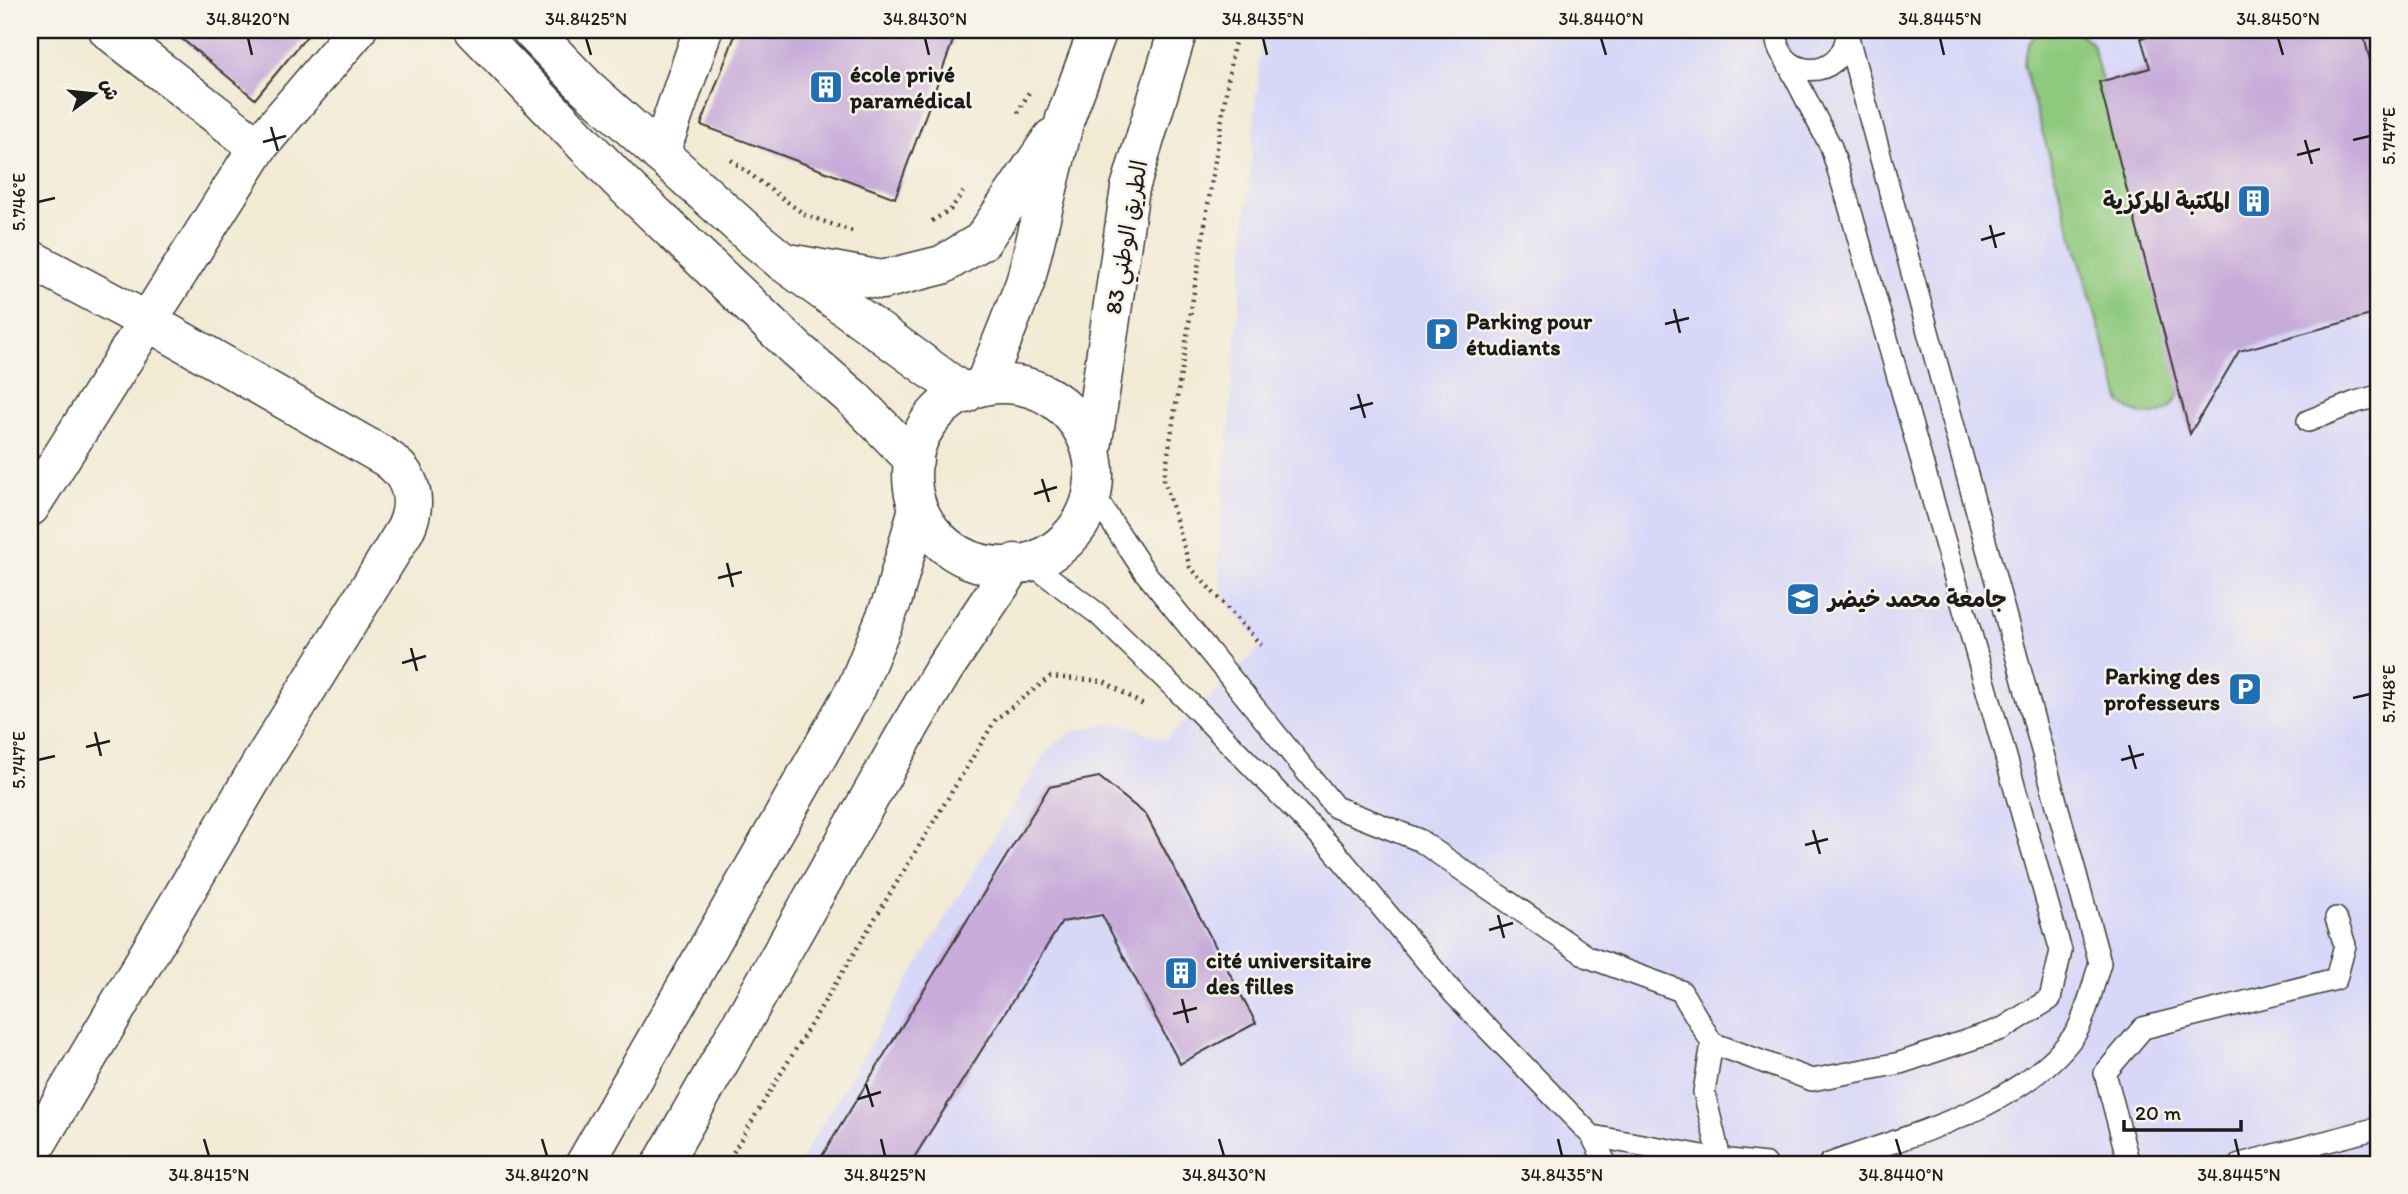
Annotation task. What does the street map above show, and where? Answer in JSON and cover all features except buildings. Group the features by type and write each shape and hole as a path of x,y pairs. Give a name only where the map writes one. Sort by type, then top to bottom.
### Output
{"main road":[{"path":"108,30 258,147"},
{"path":"30,507 258,147 357,30"},
{"path":"474,30 620,181 796,349 855,400 914,460"},
{"path":"531,30 586,87 783,262 975,390"},
{"path":"660,154 703,30"},
{"path":"975,390 1025,283 1065,118 1098,30"},
{"name":"الطريق الوطني 83","path":"1092,448 1130,188 1178,30"},
{"path":"783,262 882,280 942,265 982,241 1065,118"},
{"path":"30,259 147,321 396,465 411,488 412,517 269,750 30,1155"},
{"path":"1010,384 1036,390 1059,403 1077,422 1092,448 1093,494 1086,514 1074,533 1055,552 1022,563 976,563 951,551 931,532 918,508 912,477 916,446 932,418 954,398 975,390 1010,384"},
{"path":"585,1164 857,687 893,599 918,508"},
{"path":"662,1164 944,669 1022,563"}],"lane":[{"path":"1093,494 1144,571 1335,807 1419,840 1588,957 1681,992 1712,1043 1812,1080 1900,1063 2002,1029 2050,999 2061,951 1846,194 1831,147 1779,51 1776,30"},
{"path":"1786,60 1808,69 1831,65 1840,57 1846,46 1847,32"},
{"path":"1829,1164 1962,1116 2038,1075 2077,1032 2099,963 1847,32"},
{"path":"2308,421 2378,396"},
{"path":"1022,563 1098,614 1196,709 1332,849 1455,995 1592,1136 1606,1164"},
{"path":"2129,1164 2105,1073 2143,1028 2336,979 2345,945 2336,918"},
{"path":"1712,1043 1704,1092 1721,1162"},
{"path":"2240,1164 2378,1128"},
{"path":"1592,1136 1721,1162 1766,1164"}],"path":[{"path":"1239,30 1233,49 1164,479 1190,567 1262,646"},
{"path":"1013,123 1031,89"},
{"path":"729,159 805,215 856,233"},
{"path":"928,224 951,209 967,187"},
{"path":"726,1164 996,719 1050,677 1104,681 1147,707"}],"shaded area":[{"name":"جامعة محمد خيضر","path":"1262,30 2378,30 2378,1164 798,1164 1043,756 1054,744 1073,732 1109,723 1124,724 1165,740 1262,646 1222,590 1218,559"}],"green space":[{"path":"2046,30 2076,33 2092,44 2182,380 2174,402 2160,413 2141,414 2121,403 2023,65 2029,43 2036,35"}],"place":[{"name":"école privé paramédical","path":"826,87"},
{"name":"المكتبة المركزية","path":"2254,201"},
{"name":"Parking pour étudiants","path":"1442,334"},
{"name":"جامعة محمد خيضر","path":"1803,599"},
{"name":"Parking des professeurs","path":"2245,689"},
{"name":"cité universitaire des filles","path":"1181,973"}]}
